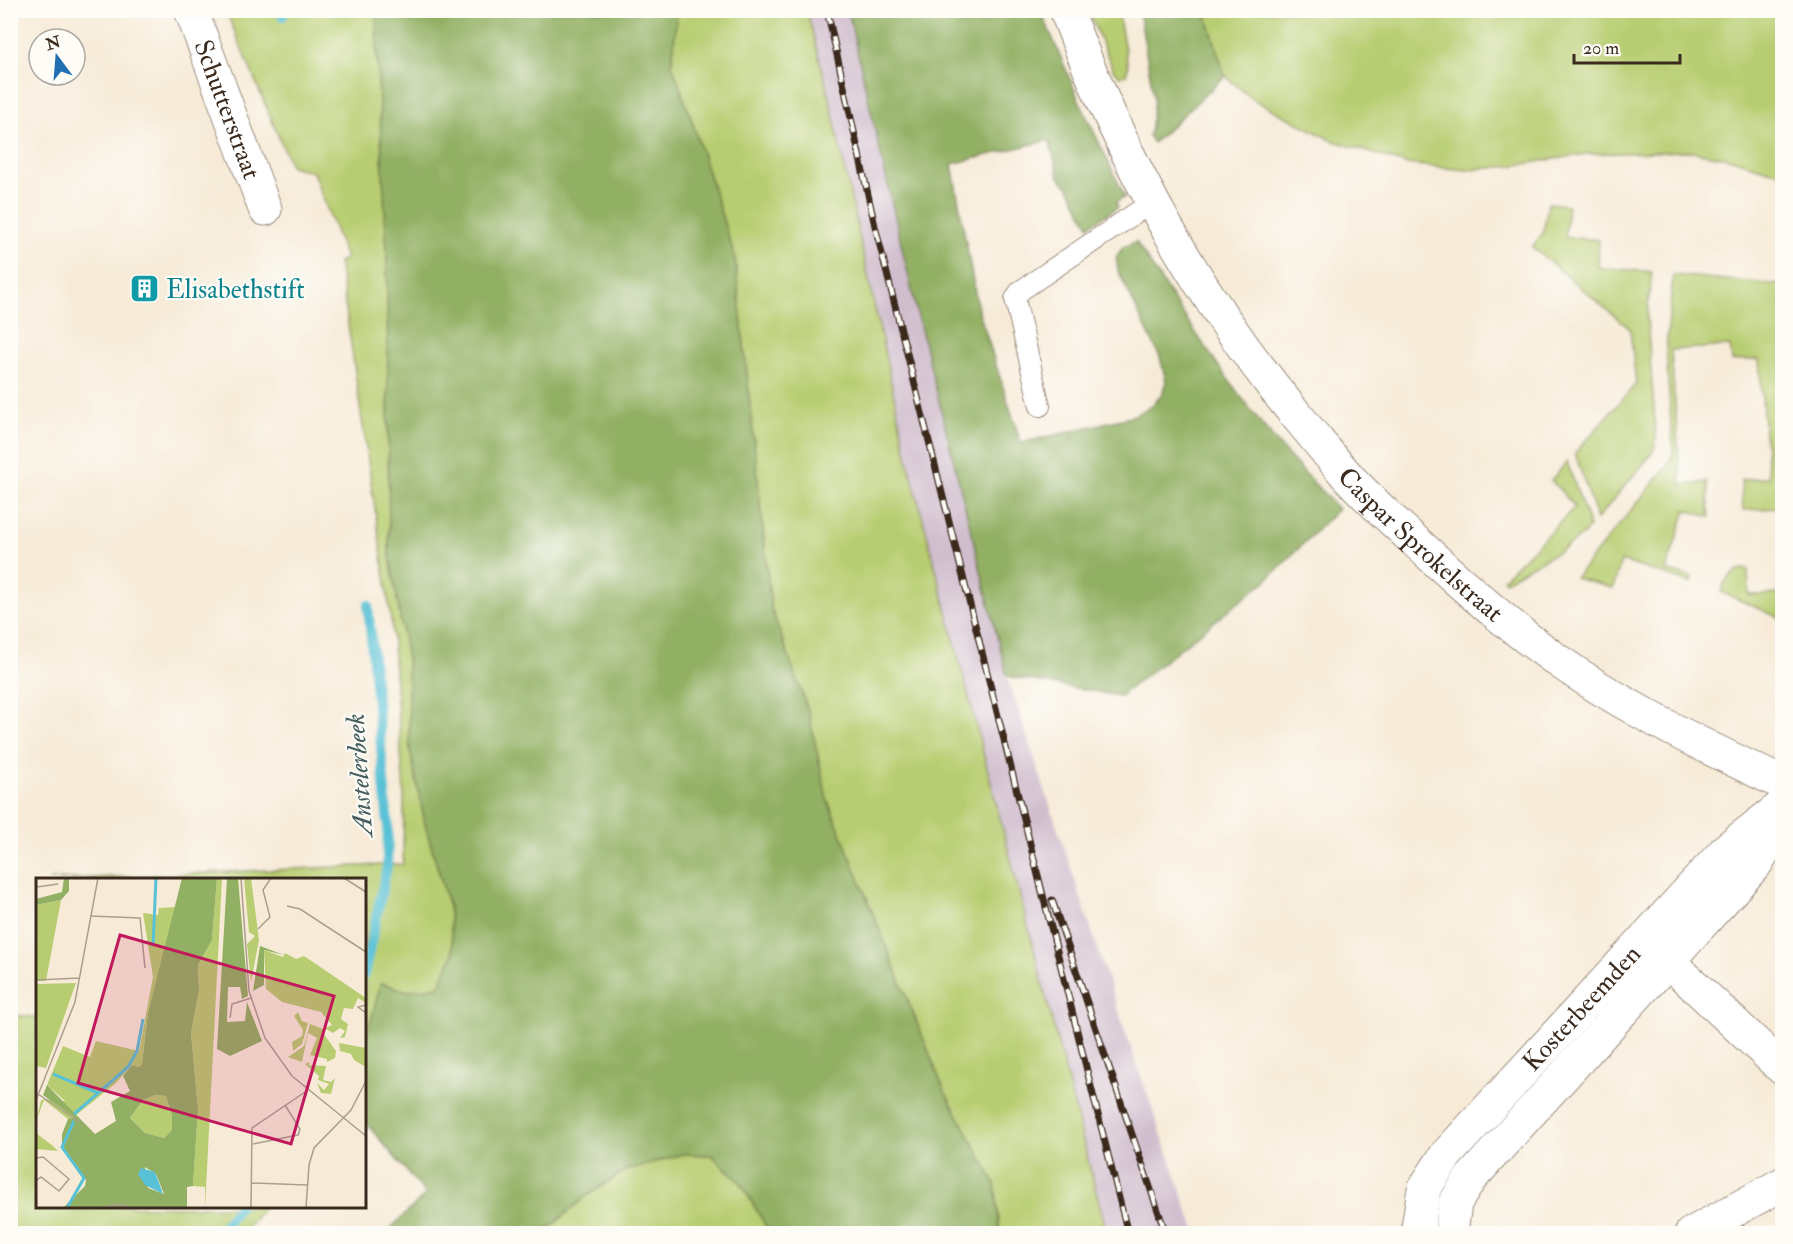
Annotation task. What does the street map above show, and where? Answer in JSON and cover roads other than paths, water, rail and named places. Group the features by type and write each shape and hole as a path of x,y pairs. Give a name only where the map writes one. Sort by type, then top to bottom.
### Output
{"street":[{"name":"Schutterstraat","path":"190,10 265,209"},
{"name":"Caspar Sprokelstraat","path":"1066,10 1122,140 1152,202 1192,272 1228,327 1277,393 1352,481 1465,588 1575,672 1660,722 1782,783"},
{"name":"Kosterbeemden","path":"1451,1233 1455,1203 1470,1179 1657,950 1728,848 1782,806"},
{"name":"Kosterbeemden","path":"1419,1233 1425,1189 1446,1155 1657,950 1755,865 1782,821"},
{"path":"1657,950 1782,1068"},
{"path":"1690,1233 1782,1184"}],"lane":[{"path":"1040,406 1015,299 1020,291 1152,202"}],"waterway":[{"name":"Anstelerbeek","path":"282,10 283,16"},
{"name":"Anstelerbeek","path":"366,966 387,867 388,825 368,605"},
{"name":"Anstelerbeek","path":"219,1234 238,1208"}],"railway":[{"path":"827,10 875,226 1128,1234"},
{"path":"1052,900 1166,1234"}],"place":[{"name":"Elisabethstift","path":"145,289"}]}
